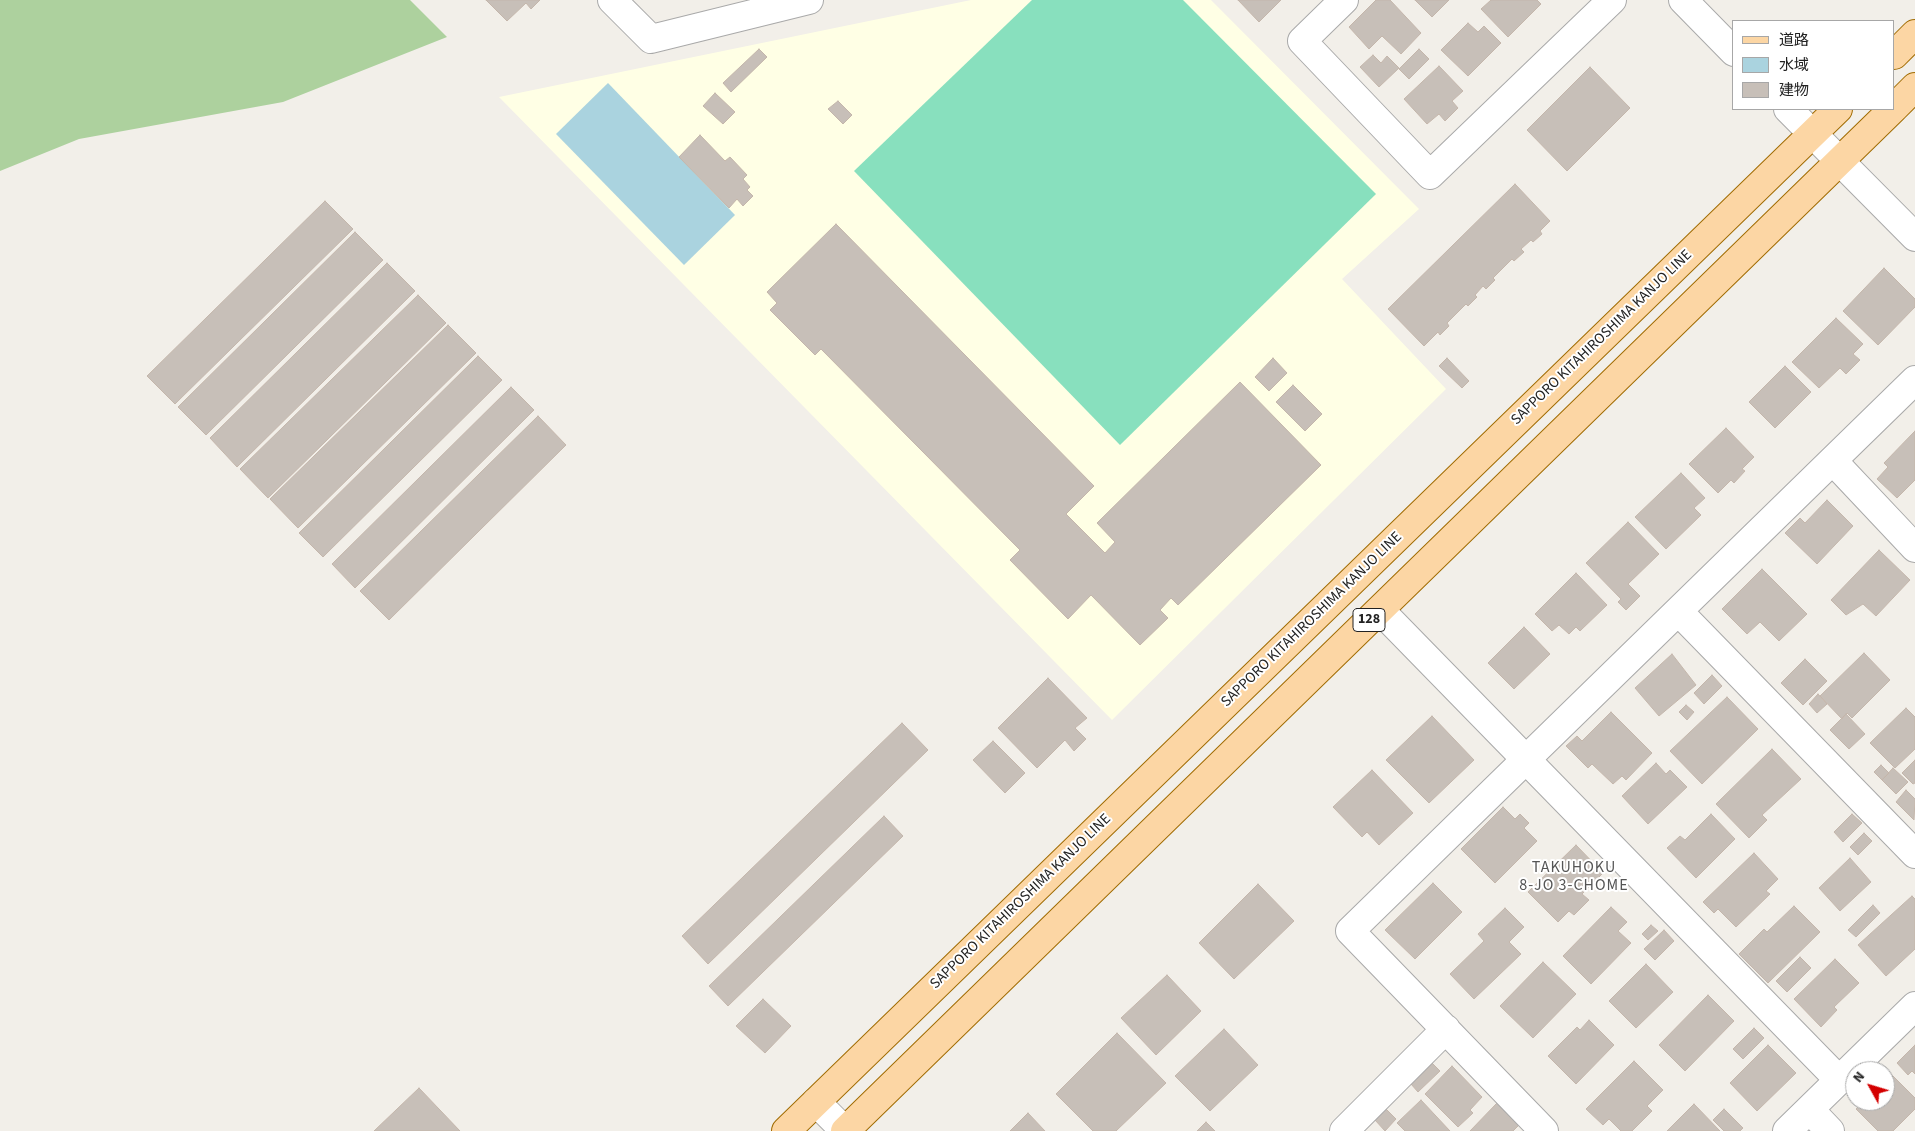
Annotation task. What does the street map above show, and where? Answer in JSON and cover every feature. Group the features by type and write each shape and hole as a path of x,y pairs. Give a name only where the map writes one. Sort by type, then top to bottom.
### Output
{"main road":[{"path":"1895,53 1915,34"},
{"name":"128","path":"1895,106 1915,87"},
{"name":"SAPPORO KITAHIROSHIMA KANJO LINE","path":"786,1131 1837,110"},
{"name":"128","path":"845,1131 1891,110"}],"street":[{"path":"612,0 651,39 809,0"},
{"path":"1344,0 1302,41 1430,175 1612,0"},
{"path":"1683,0 1732,50"},
{"path":"1789,110 1915,237"},
{"path":"1544,1131 1350,931 1915,380"},
{"path":"1833,461 1915,548"},
{"path":"1380,610 1839,1080"},
{"path":"1679,612 1915,854"},
{"path":"1787,1131 1915,1006"},
{"path":"1344,1131 1446,1030"},
{"path":"816,1102 845,1131"},
{"path":"1810,1110 1830,1131"}],"shaded area":[{"path":"971,0 1211,0 1419,209 1342,279 1446,389 1112,720 499,97"}],"green space":[{"path":"0,0 410,0 447,37 283,102 79,139 0,171"},
{"path":"1032,0 1183,0 1376,194 1120,445 854,171"}],"water":[{"path":"608,83 735,215 684,265 556,134"}],"building":[{"path":"486,0 540,0 531,9 526,3 507,21"},
{"path":"1238,0 1281,0 1259,22"},
{"path":"1376,0 1390,0 1421,33 1401,54 1382,36 1369,49 1349,27"},
{"path":"1415,0 1449,0 1432,17"},
{"path":"1491,0 1537,0 1541,4 1508,37 1481,9"},
{"path":"1468,23 1478,32 1484,26 1501,43 1468,76 1441,50"},
{"path":"759,49 767,57 731,92 723,83"},
{"path":"1419,49 1429,59 1409,79 1399,69"},
{"path":"1373,55 1381,63 1387,56 1399,68 1379,87 1360,67"},
{"path":"1439,66 1463,91 1452,101 1458,108 1445,121 1439,114 1427,124 1404,99"},
{"path":"1590,67 1630,108 1567,171 1527,130"},
{"path":"715,93 735,112 723,124 703,106"},
{"path":"838,101 852,115 843,124 828,109"},
{"path":"700,135 725,161 730,157 747,175 743,179 750,187 747,190 753,196 743,206 737,199 729,208 679,157"},
{"path":"1515,184 1550,221 1540,231 1542,234 1533,242 1531,240 1521,249 1524,252 1514,261 1512,259 1493,278 1495,280 1486,289 1483,286 1475,295 1477,297 1468,306 1466,304 1447,323 1449,326 1440,335 1438,332 1424,346 1388,309"},
{"path":"325,201 353,229 175,404 147,376"},
{"path":"836,224 1094,486 1066,514 1105,553 1115,542 1097,523 1240,382 1321,465 1178,605 1171,598 1160,610 1168,618 1140,645 1091,595 1068,619 1010,560 1020,550 821,349 815,355 770,310 777,303 767,292"},
{"path":"355,232 383,260 206,435 178,407"},
{"path":"387,263 415,291 237,467 210,438"},
{"path":"1884,268 1915,299 1915,307 1878,345 1843,311"},
{"path":"418,295 446,323 268,498 240,469"},
{"path":"1836,318 1863,344 1853,354 1860,360 1846,374 1840,368 1819,388 1792,362"},
{"path":"448,325 476,353 298,528 270,499"},
{"path":"478,356 502,380 323,557 299,533"},
{"path":"1273,358 1287,373 1269,391 1255,377"},
{"path":"1447,358 1469,381 1462,388 1439,366"},
{"path":"1785,366 1811,392 1775,428 1749,402"},
{"path":"1293,385 1322,414 1305,431 1276,402"},
{"path":"511,387 534,410 355,588 332,564"},
{"path":"538,416 566,445 389,620 360,591"},
{"path":"1726,428 1754,457 1742,469 1745,471 1734,483 1731,480 1718,493 1689,464"},
{"path":"1915,431 1915,480 1897,498 1877,479 1888,467 1884,463"},
{"path":"1681,473 1705,498 1694,508 1701,515 1666,549 1635,517"},
{"path":"1827,500 1853,526 1817,564 1785,533 1800,518 1805,523"},
{"path":"1628,522 1659,554 1628,584 1640,596 1626,610 1618,602 1621,599 1586,563"},
{"path":"1879,550 1910,580 1876,616 1863,604 1846,615 1831,600"},
{"path":"1762,569 1807,614 1779,641 1760,622 1747,634 1722,609"},
{"path":"1576,573 1607,605 1580,631 1576,627 1569,634 1559,625 1552,631 1535,614"},
{"path":"1524,627 1550,654 1514,689 1488,663"},
{"path":"1864,653 1890,680 1852,718 1847,713 1842,719 1820,696"},
{"path":"1672,654 1696,685 1659,716 1635,688"},
{"path":"1805,659 1827,681 1803,705 1781,683"},
{"path":"1712,675 1722,686 1704,704 1694,693"},
{"path":"1048,678 1087,718 1075,728 1086,739 1074,751 1065,740 1037,768 998,728"},
{"path":"1818,694 1827,704 1817,713 1809,704"},
{"path":"1727,697 1758,729 1702,784 1670,751"},
{"path":"1686,705 1694,712 1687,720 1679,712"},
{"path":"1906,708 1915,717 1915,749 1895,768 1870,743"},
{"path":"1611,712 1652,753 1626,780 1622,776 1613,784 1592,764 1588,768 1566,746 1577,736 1582,741"},
{"path":"1846,714 1865,734 1849,749 1830,730"},
{"path":"1432,716 1474,760 1429,803 1386,760"},
{"path":"902,723 928,750 708,964 682,936"},
{"path":"993,741 1025,773 1005,793 973,760"},
{"path":"1772,749 1801,779 1762,815 1767,820 1749,838 1716,804"},
{"path":"1915,760 1915,783 1913,784 1902,773"},
{"path":"1656,763 1666,774 1670,770 1687,787 1648,824 1622,796"},
{"path":"1881,765 1889,773 1882,780 1874,772"},
{"path":"1893,768 1908,782 1896,794 1882,780"},
{"path":"1372,770 1413,813 1379,845 1367,832 1362,837 1333,807"},
{"path":"1906,790 1915,799 1914,820 1896,802"},
{"path":"1503,807 1515,819 1520,814 1529,823 1524,828 1537,841 1495,883 1461,849"},
{"path":"1711,814 1735,839 1696,878 1667,848 1680,836 1685,840"},
{"path":"1852,814 1862,823 1843,842 1834,832"},
{"path":"884,816 903,836 728,1006 709,986"},
{"path":"1864,833 1872,841 1858,855 1850,847"},
{"path":"1576,845 1603,873 1582,894 1589,900 1574,915 1569,911 1558,922 1528,892"},
{"path":"1754,853 1778,879 1766,891 1770,894 1736,927 1718,909 1714,913 1703,902"},
{"path":"1850,858 1871,882 1840,911 1819,888"},
{"path":"1433,883 1462,912 1415,959 1385,930"},
{"path":"1258,884 1294,921 1234,979 1199,943"},
{"path":"1912,896 1915,899 1915,949 1886,976 1858,945"},
{"path":"1873,905 1880,913 1856,937 1848,930"},
{"path":"1794,906 1820,932 1768,983 1739,954 1764,929 1767,932"},
{"path":"1611,907 1627,922 1618,931 1631,943 1591,984 1563,956"},
{"path":"1505,908 1524,927 1509,942 1521,954 1474,999 1450,974 1484,941 1478,934"},
{"path":"1651,925 1658,931 1648,940 1642,934"},
{"path":"1664,930 1674,941 1655,960 1644,949"},
{"path":"1800,957 1811,968 1787,992 1776,981"},
{"path":"1835,959 1859,983 1834,1007 1837,1010 1821,1027 1794,999"},
{"path":"1543,962 1576,994 1533,1038 1500,1006"},
{"path":"1646,964 1673,992 1636,1028 1609,1001"},
{"path":"1167,975 1201,1011 1156,1055 1121,1018"},
{"path":"1708,995 1734,1021 1685,1071 1659,1045"},
{"path":"763,999 791,1026 765,1053 736,1026"},
{"path":"1589,1020 1614,1045 1576,1084 1548,1056 1577,1027 1580,1030"},
{"path":"1754,1028 1764,1038 1743,1059 1733,1049"},
{"path":"1224,1029 1258,1065 1210,1111 1175,1076"},
{"path":"1117,1033 1166,1083 1116,1131 1093,1131 1056,1094"},
{"path":"1768,1045 1796,1073 1757,1111 1730,1083"},
{"path":"1915,1045 1915,1074 1912,1071 1908,1075 1897,1063"},
{"path":"1634,1061 1663,1090 1647,1106 1652,1111 1632,1131 1621,1131 1609,1119 1603,1125 1586,1109"},
{"path":"1432,1063 1440,1071 1418,1092 1411,1084"},
{"path":"1452,1066 1482,1097 1470,1110 1473,1113 1458,1127 1425,1094"},
{"path":"1895,1078 1915,1098 1915,1109 1893,1131 1878,1131 1858,1111 1895,1111"},
{"path":"419,1088 460,1131 374,1131"},
{"path":"1421,1100 1450,1131 1405,1131 1397,1123"},
{"path":"1497,1103 1519,1125 1513,1131 1470,1131"},
{"path":"1694,1104 1720,1131 1667,1131"},
{"path":"1386,1109 1396,1119 1385,1131 1375,1120"},
{"path":"1724,1109 1743,1128 1740,1131 1724,1131 1713,1120"},
{"path":"1028,1113 1045,1131 1010,1131"},
{"path":"1206,1122 1215,1131 1197,1131"}],"district":[{"name":"TAKUHOKU 8-JO 3-CHOME","path":"1574,877"}]}
